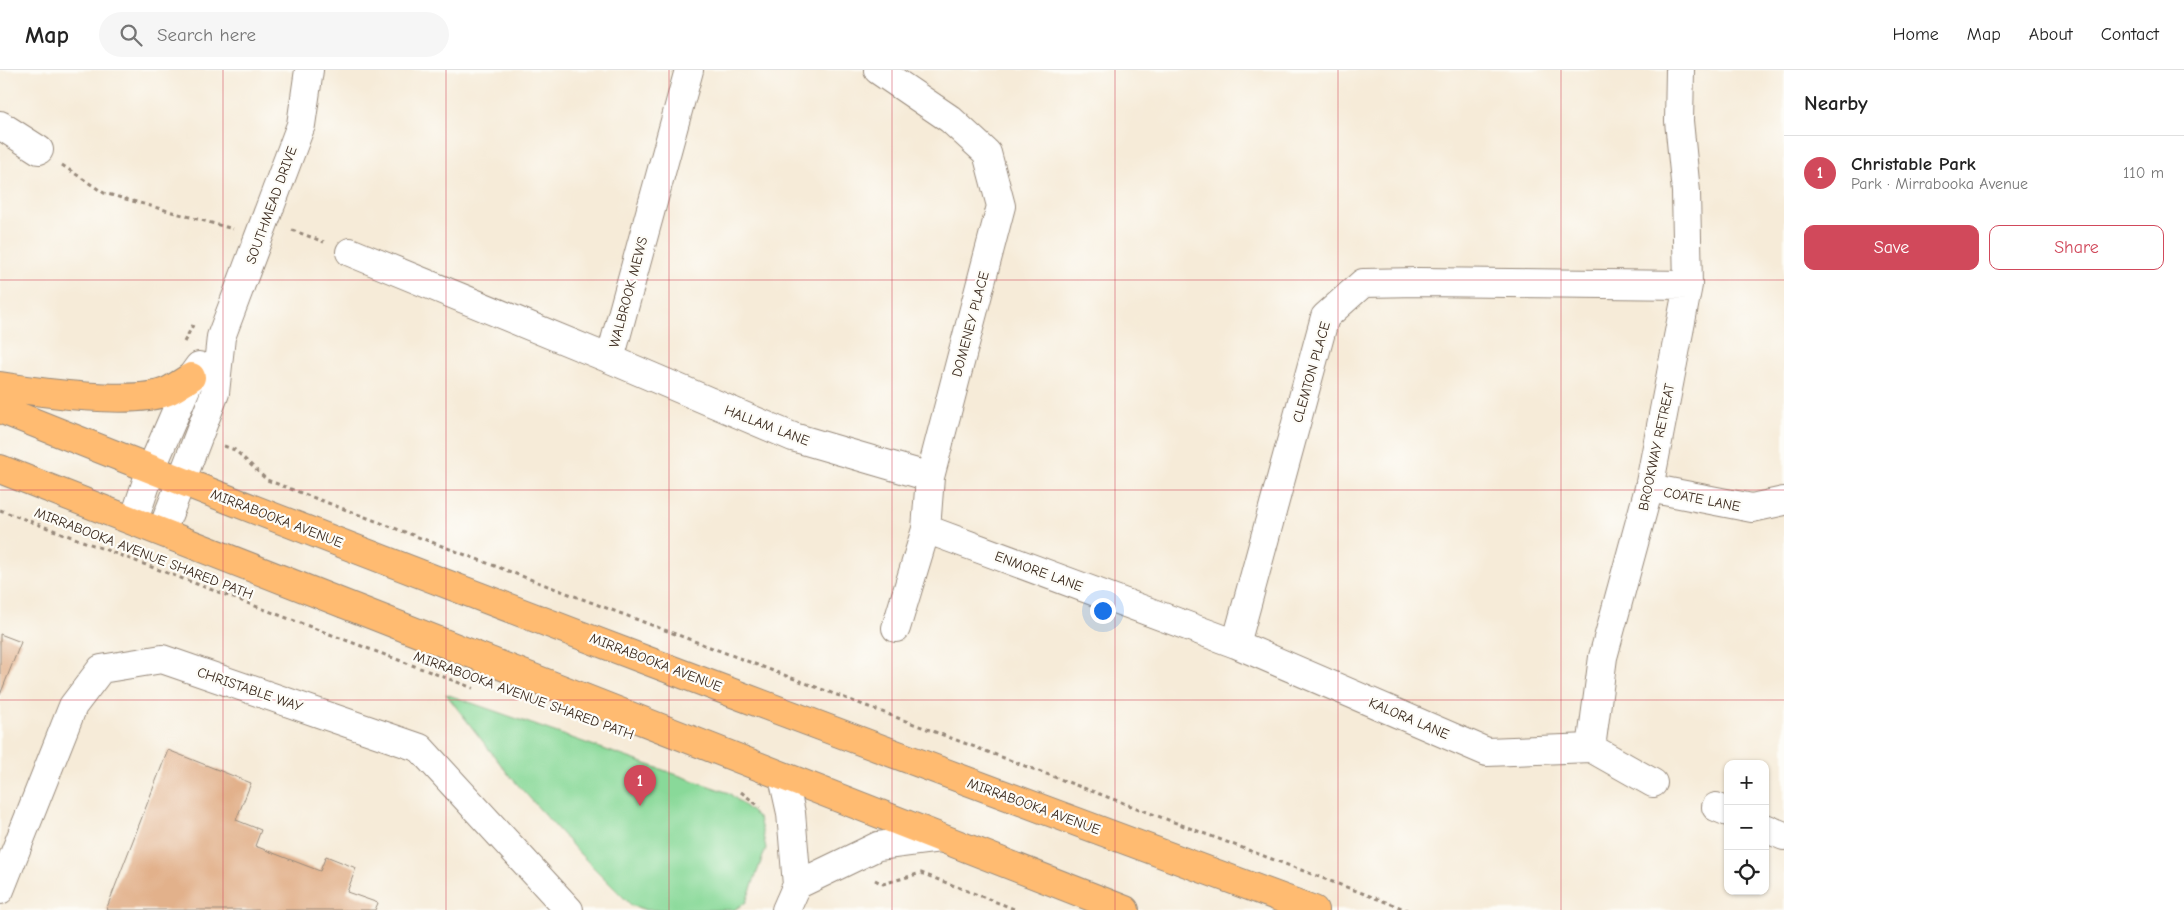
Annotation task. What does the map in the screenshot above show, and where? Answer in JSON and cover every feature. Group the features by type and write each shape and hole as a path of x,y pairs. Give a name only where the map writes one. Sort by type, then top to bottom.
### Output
{"main road":[{"path":"0,386 63,394 138,396 166,392 191,377"},
{"name":"MIRRABOOKA AVENUE","path":"0,408 181,481 877,748 1314,910"},
{"path":"0,469 1125,910"}],"street":[{"name":"SOUTHMEAD DRIVE","path":"162,531 215,393 221,337 256,230 301,125 309,70"},
{"name":"WALBROOK MEWS","path":"350,252 610,359 689,70"},
{"name":"DOMENEY PLACE","path":"878,70 950,119 987,153 1001,206 930,477 926,529 896,628"},
{"name":"BROOKWAY RETREAT","path":"1590,748 1603,657 1649,488 1688,285 1686,192 1679,121 1680,70"},
{"path":"0,125 39,150"},
{"name":"CLEMTON PLACE","path":"1236,644 1325,317 1363,283 1688,285"},
{"name":"SOUTHMEAD DRIVE","path":"134,520 151,469 191,377 221,337"},
{"name":"HALLAM LANE","path":"610,359 793,437 930,477"},
{"name":"COATE LANE","path":"1649,488 1752,508 1784,501"},
{"name":"ENMORE LANE","path":"926,529 1236,644"},
{"name":"KALORA LANE","path":"1236,644 1487,752 1590,748"},
{"name":"CHRISTABLE WAY","path":"0,890 73,706 101,669 162,659 420,748 569,910"},
{"path":"1590,748 1653,784"},
{"path":"782,777 791,813 797,885 786,910"},
{"path":"1769,830 1784,836"},
{"path":"797,885 878,846 940,838"}],"path":[{"path":"39,150 104,193 350,252"},
{"path":"181,348 195,321"},
{"path":"198,438 235,450 267,480 1407,910"},
{"name":"MIRRABOOKA AVENUE SHARED PATH","path":"0,510 478,690"},
{"path":"737,789 760,807 772,832 794,842"},
{"path":"841,864 883,884 921,873 1017,910"}],"green space":[{"path":"446,694 729,793 759,818 766,848 746,902 734,910 646,910 631,905 581,855 509,775"}],"building":[{"path":"0,634 21,642 0,695"},
{"path":"168,750 251,783 236,820 261,830 255,846 320,871 326,856 356,868 347,892 378,903 375,910 106,910"}],"place":[{"name":"Christable Park","path":"640,806"}]}
